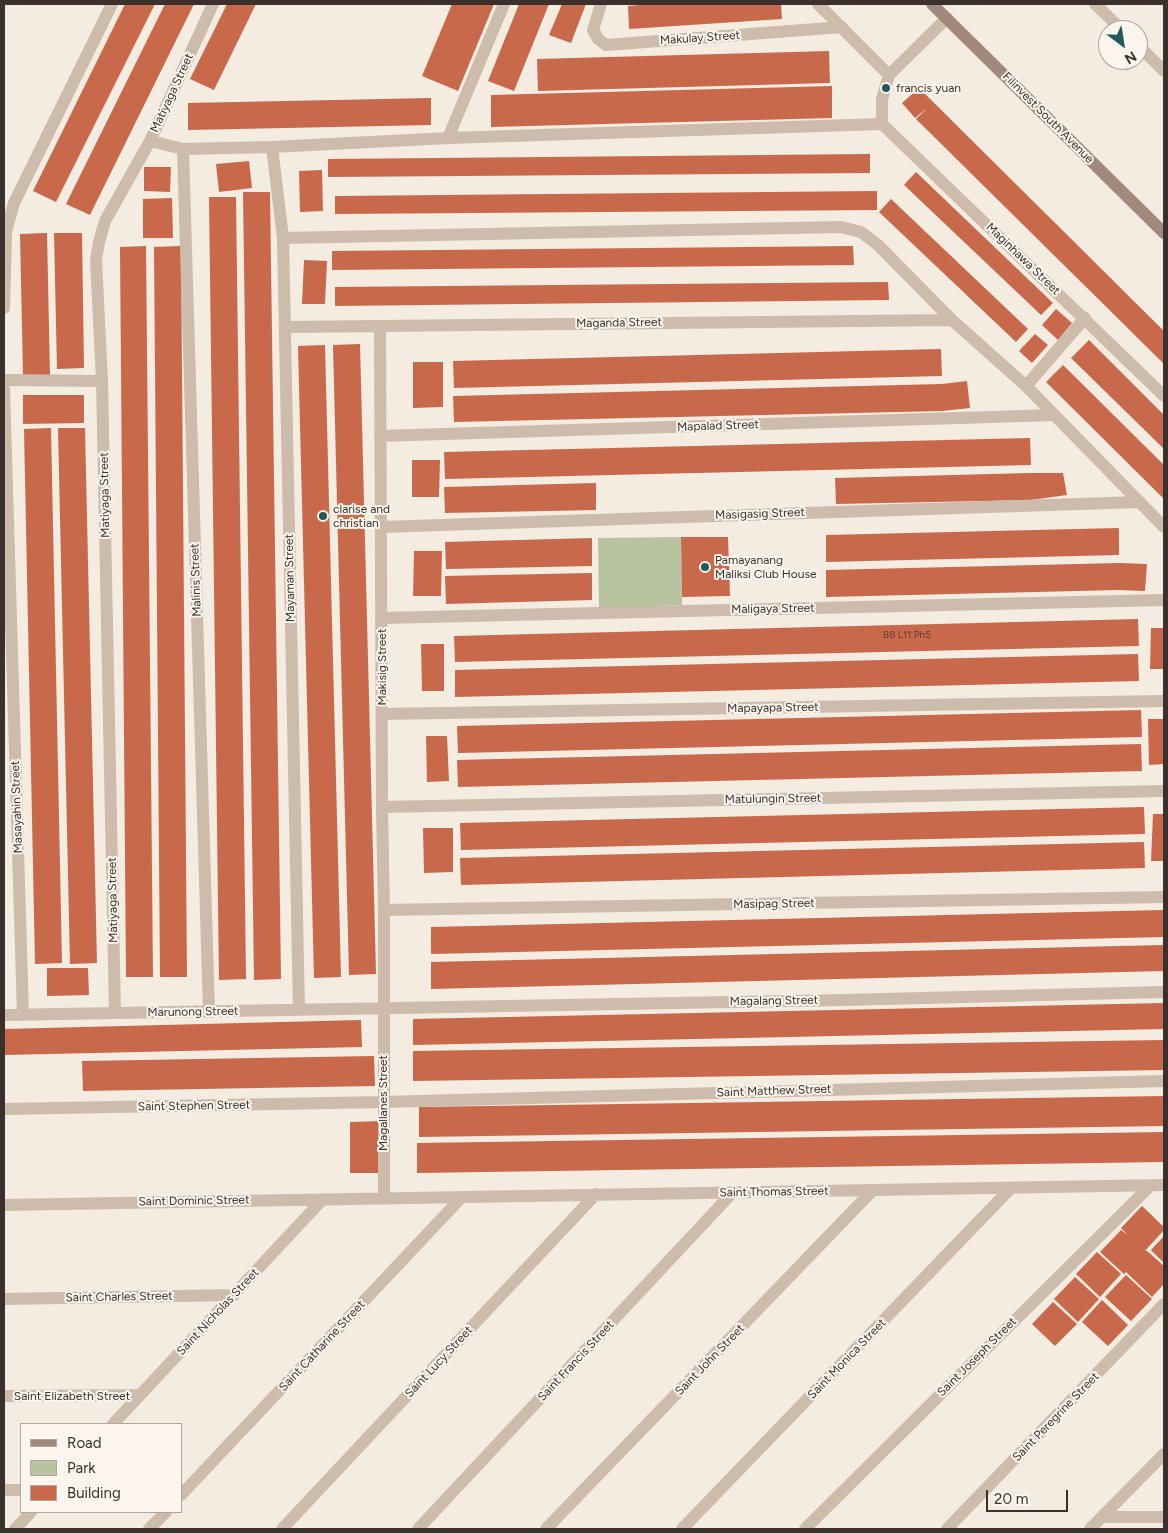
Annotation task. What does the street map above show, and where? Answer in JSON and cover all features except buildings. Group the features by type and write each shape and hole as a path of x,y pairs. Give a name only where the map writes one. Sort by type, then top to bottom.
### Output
{"street":[{"path":"4,308 6,232 14,203 112,4"},
{"name":"Matiyaga Street","path":"115,1013 102,381 96,260 98,242 106,221 150,141 213,4"},
{"path":"448,138 504,4"},
{"name":"Makulay Street","path":"601,4 593,30 598,39 606,45 842,27"},
{"path":"818,4 889,76"},
{"name":"Filinvest South Avenue","path":"932,4 1164,233"},
{"path":"1095,4 1112,20"},
{"path":"150,141 184,149 272,147 448,138 882,124 882,99 889,76 947,18"},
{"path":"1148,55 1164,71"},
{"name":"Maginhawa Street","path":"882,124 1164,396"},
{"name":"Mayaman Street","path":"272,147 283,238 299,1010"},
{"name":"Malinis Street","path":"184,149 209,1012"},
{"path":"283,238 841,227 861,232 878,245 952,320 1026,386 1164,527"},
{"path":"1026,386 1085,318"},
{"name":"Maganda Street","path":"285,327 952,320"},
{"name":"Makisig Street","path":"380,326 383,1008"},
{"path":"4,380 102,381"},
{"name":"Masayahin Street","path":"4,389 23,1015"},
{"name":"Mapalad Street","path":"380,436 1055,415"},
{"name":"Masigasig Street","path":"381,527 1140,502"},
{"name":"Maligaya Street","path":"382,618 1164,600"},
{"name":"Mapayapa Street","path":"382,714 1164,701"},
{"name":"Matulungin Street","path":"382,807 1164,791"},
{"name":"Masipag Street","path":"384,910 1164,897"},
{"name":"Magalang Street","path":"383,1008 1164,992"},
{"name":"Marunong Street","path":"4,1015 383,1008"},
{"name":"Magallanes Street","path":"383,1008 384,1198"},
{"name":"Saint Matthew Street","path":"383,1102 1164,1081"},
{"name":"Saint Stephen Street","path":"4,1109 383,1102"},
{"name":"Saint Thomas Street","path":"384,1198 1164,1185"},
{"name":"Saint Joseph Street","path":"805,1529 1150,1186"},
{"name":"Saint Monica Street","path":"682,1529 1011,1188"},
{"name":"Saint John Street","path":"546,1529 873,1190"},
{"name":"Saint Francis Street","path":"418,1529 733,1192"},
{"name":"Saint Lucy Street","path":"282,1529 596,1194"},
{"name":"Saint Catharine Street","path":"182,1494 462,1197"},
{"name":"Saint Dominic Street","path":"4,1205 384,1198"},
{"name":"Saint Nicholas Street","path":"114,1423 324,1199"},
{"name":"Saint Charles Street","path":"4,1299 234,1296"},
{"name":"Saint Peregrine Street","path":"947,1529 1164,1304"},
{"name":"Saint Elizabeth Street","path":"4,1396 140,1395"},
{"path":"1090,1529 1164,1454"},
{"path":"4,1490 20,1490"},
{"path":"14,1529 30,1513"},
{"path":"149,1529 165,1513"},
{"path":"1102,1517 1164,1517"}],"green space":[{"path":"681,537 682,605 599,608 598,538"}],"place":[{"name":"francis yuan","path":"886,88"},
{"name":"clarise and christian","path":"323,516"},
{"name":"Pamayanang Maliksi Club House","path":"705,567"}]}
